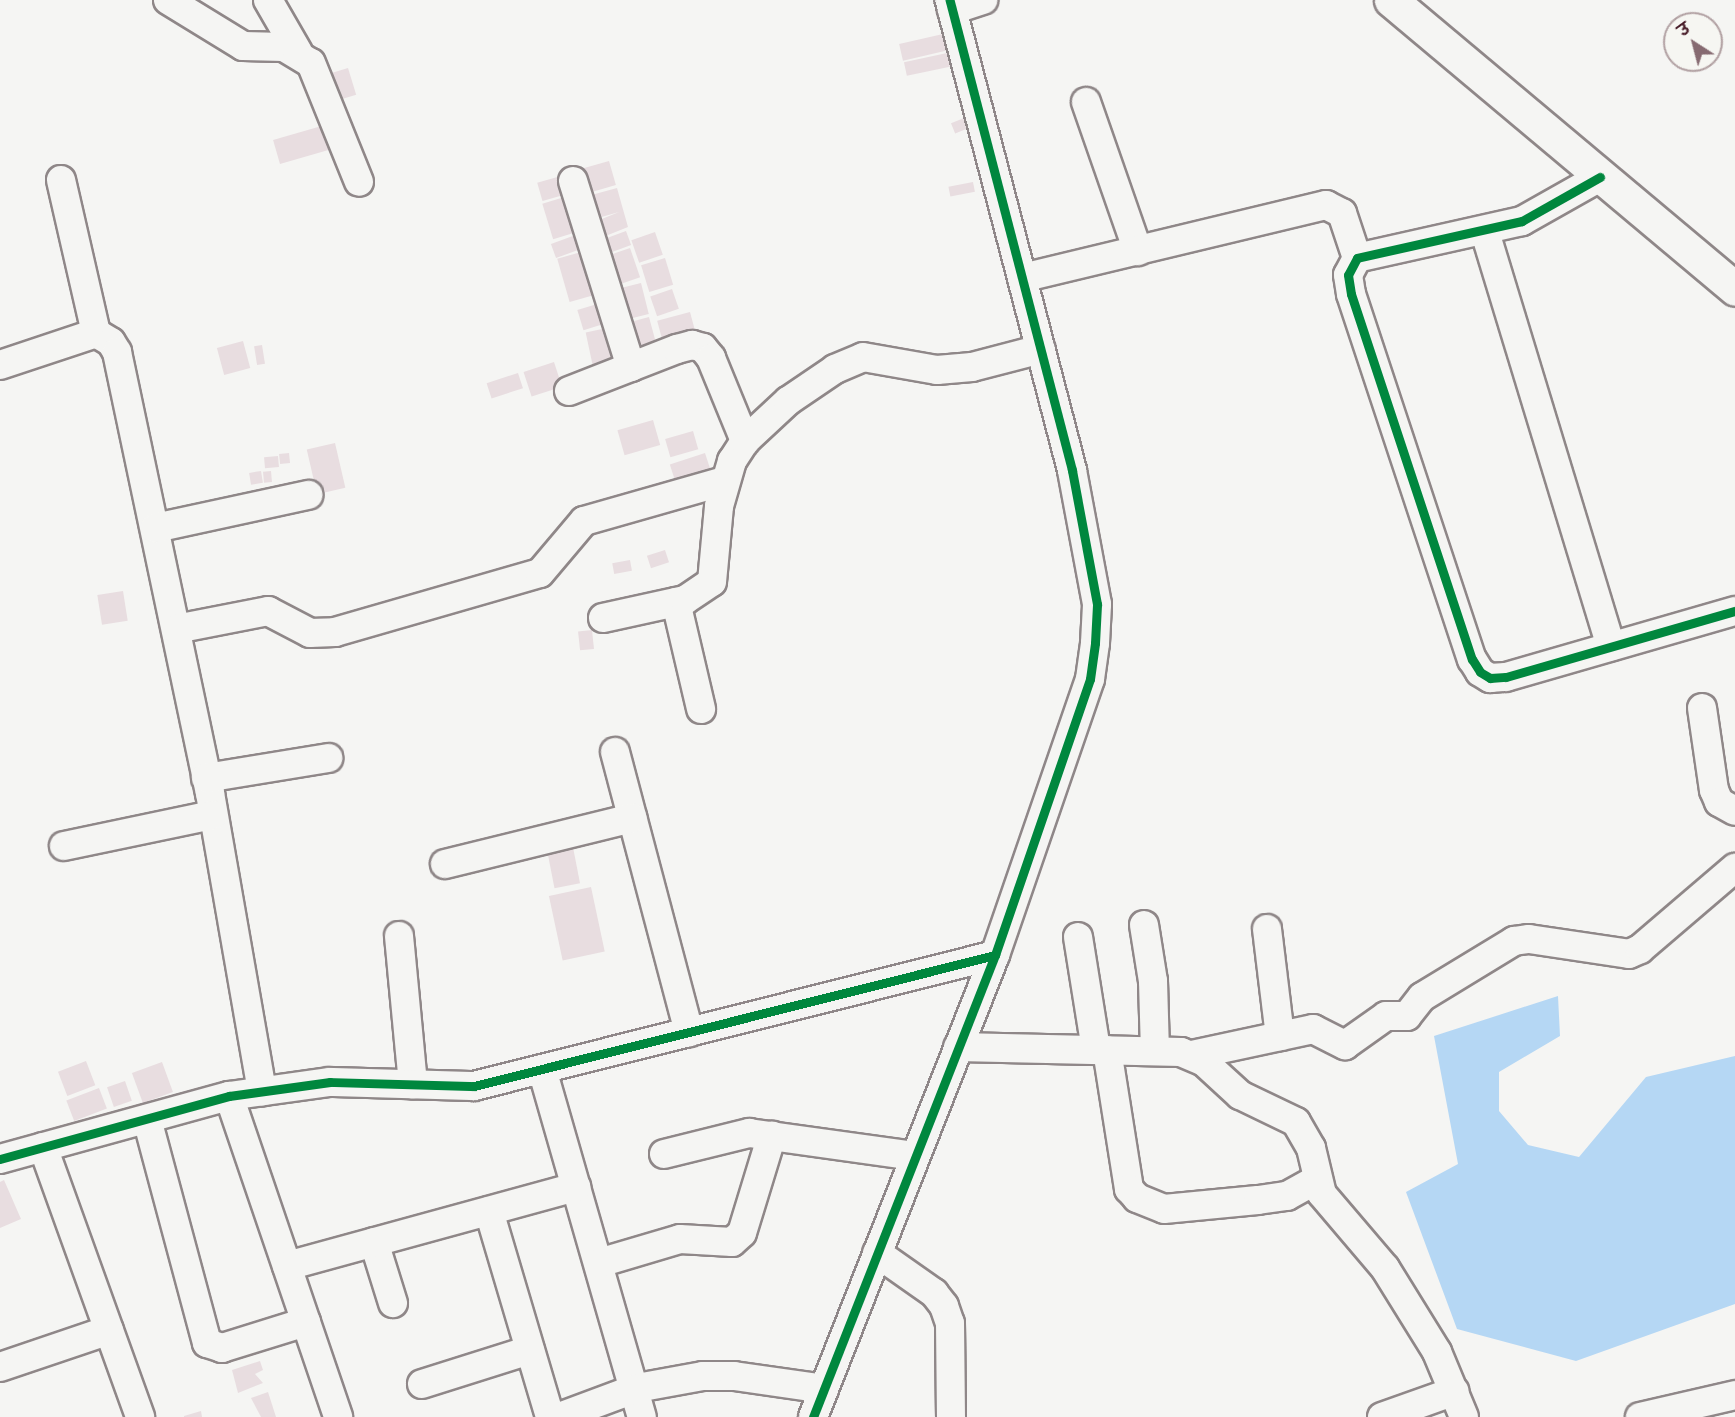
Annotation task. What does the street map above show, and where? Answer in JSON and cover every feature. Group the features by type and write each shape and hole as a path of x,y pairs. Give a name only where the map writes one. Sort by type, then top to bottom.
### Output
{"main road":[{"path":"1391,0 1735,290"}],"street":[{"path":"168,0 243,46 284,47 298,52"},
{"path":"268,0 298,52 311,63 360,182"},
{"path":"813,1417 995,955 1090,679 1095,643 1097,604 1072,470 951,5 983,0"},
{"path":"1086,102 1138,251"},
{"path":"1600,177 1537,215 1485,232 1399,246 1357,258 1348,275 1351,294 1476,666 1490,678 1506,676 1735,611"},
{"path":"61,180 96,333 111,342 117,352 206,778 262,1092"},
{"path":"573,181 631,367"},
{"path":"1022,278 1326,206 1342,213 1357,258"},
{"path":"1485,232 1611,646"},
{"path":"0,365 96,333"},
{"path":"569,391 692,345 703,348 711,358 745,441"},
{"path":"603,618 676,602 701,592 712,582 724,481 745,441 795,396 863,357 952,369 1041,349"},
{"path":"176,629 268,611 310,633 335,632 540,573 584,521 724,481"},
{"path":"155,528 308,495"},
{"path":"676,602 701,709"},
{"path":"1702,708 1714,790 1719,802 1735,811"},
{"path":"615,752 689,1032"},
{"path":"206,778 328,758"},
{"path":"64,846 213,814"},
{"path":"445,864 632,818"},
{"path":"958,1047 1155,1051 1192,1055 1313,1029 1345,1045 1386,1016 1407,1016 1422,997 1514,941 1629,954 1640,949 1734,871"},
{"path":"1144,925 1152,973 1155,1051"},
{"path":"1267,929 1280,1036"},
{"path":"399,936 412,1084"},
{"path":"1078,937 1130,1189 1137,1198 1164,1209 1258,1200 1287,1196 1316,1180"},
{"path":"0,1160 229,1096 330,1082 474,1086 995,955"},
{"path":"1192,1055 1240,1095 1296,1122 1311,1148 1316,1180 1322,1194 1384,1268 1437,1352 1459,1404 1382,1417"},
{"path":"542,1069 637,1388 642,1417"},
{"path":"229,1096 338,1417"},
{"path":"147,1119 207,1342 222,1348 306,1322"},
{"path":"664,1154 736,1135 772,1135 915,1156"},
{"path":"599,1263 680,1239 732,1242 742,1233 772,1135"},
{"path":"43,1147 140,1417"},
{"path":"287,1266 576,1186"},
{"path":"489,1211 549,1417"},
{"path":"374,1242 393,1303"},
{"path":"877,1253 934,1293 944,1306 950,1323 951,1417"},
{"path":"0,1367 109,1330"},
{"path":"422,1384 530,1350"},
{"path":"559,1417 637,1388 703,1376 734,1376 824,1389"},
{"path":"1640,1417 1735,1395"}],"water":[{"path":"1558,996 1560,1036 1499,1072 1499,1111 1528,1145 1579,1157 1646,1077 1735,1056 1735,1304 1576,1361 1457,1329 1406,1192 1458,1164 1434,1036"}],"building":[{"path":"943,34 947,51 903,61 899,44"},
{"path":"947,53 950,67 907,76 904,62"},
{"path":"348,68 356,95 332,102 324,75"},
{"path":"964,118 968,128 955,133 951,123"},
{"path":"325,125 332,149 280,164 273,140"},
{"path":"609,161 616,185 583,194 576,170"},
{"path":"568,174 573,192 542,201 537,183"},
{"path":"973,182 975,192 950,197 948,187"},
{"path":"617,188 628,227 598,239 592,223 619,212 591,220 584,197"},
{"path":"571,195 582,230 553,239 542,204"},
{"path":"626,231 631,245 604,255 599,241"},
{"path":"655,232 663,255 639,263 631,240"},
{"path":"581,233 586,247 556,258 551,244"},
{"path":"630,248 640,277 613,287 603,257"},
{"path":"588,250 600,293 570,302 557,259"},
{"path":"665,258 673,285 649,292 641,265"},
{"path":"641,283 649,314 622,321 614,290"},
{"path":"672,289 679,309 657,316 650,296"},
{"path":"607,301 613,321 583,330 577,310"},
{"path":"690,312 697,339 664,348 657,321"},
{"path":"649,317 658,351 630,358 621,325"},
{"path":"616,326 624,363 594,370 586,332"},
{"path":"243,341 250,368 224,375 217,348"},
{"path":"262,345 265,364 257,365 254,346"},
{"path":"554,362 562,387 532,397 524,372"},
{"path":"518,373 523,388 492,398 487,383"},
{"path":"653,420 660,445 625,455 617,430"},
{"path":"693,431 698,449 670,457 665,439"},
{"path":"335,443 345,488 317,494 307,450"},
{"path":"289,453 290,463 280,464 279,454"},
{"path":"705,453 713,477 678,488 670,464"},
{"path":"278,456 279,467 265,468 264,457"},
{"path":"261,471 263,483 251,485 249,473"},
{"path":"271,471 272,482 264,483 263,472"},
{"path":"665,550 669,562 651,568 647,556"},
{"path":"630,560 632,571 614,574 612,563"},
{"path":"123,591 128,621 102,625 97,595"},
{"path":"592,630 594,649 580,650 578,631"},
{"path":"572,842 580,883 554,888 546,847"},
{"path":"591,887 605,952 563,960 549,896"},
{"path":"86,1061 95,1085 67,1096 58,1072"},
{"path":"162,1062 173,1092 143,1103 132,1073"},
{"path":"125,1081 132,1101 114,1107 107,1087"},
{"path":"99,1088 107,1109 74,1121 66,1101"},
{"path":"4,1180 21,1219 0,1228 0,1182"},
{"path":"260,1361 263,1370 255,1374 263,1383 238,1393 232,1370"},
{"path":"268,1392 276,1417 261,1417 251,1398"},
{"path":"201,1411 202,1417 184,1417 184,1416"}],"cycle path":[{"path":"813,1417 995,955 1090,679 1095,643 1097,604 1072,470 950,0"},
{"path":"1600,177 1522,221 1357,258 1348,275 1351,294 1472,659 1480,672 1490,678 1506,677 1735,611"},
{"path":"0,1159 229,1096 330,1082 474,1086 995,955"}]}
